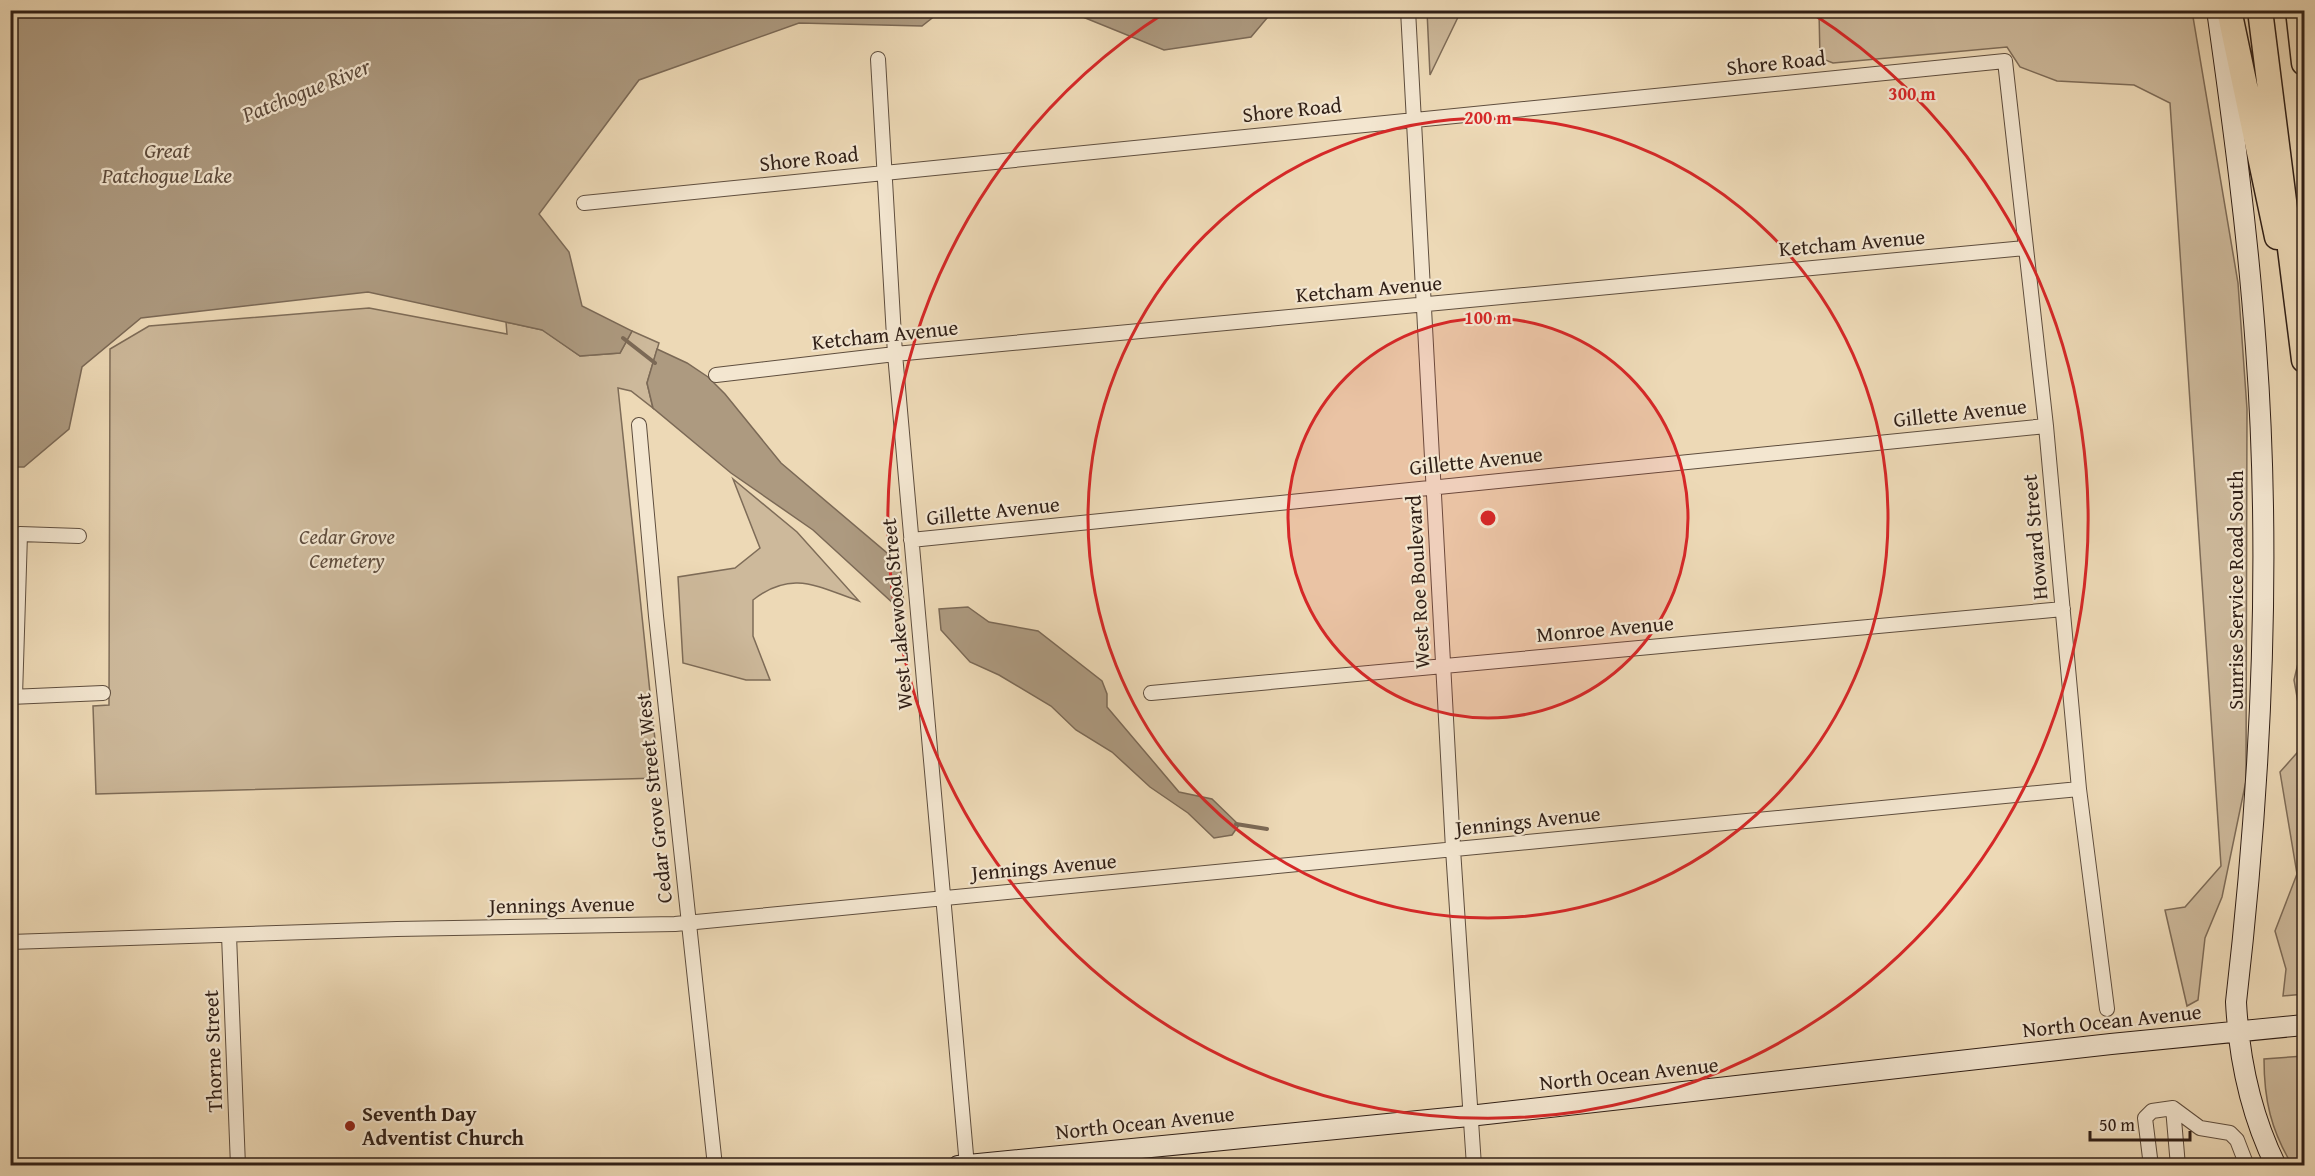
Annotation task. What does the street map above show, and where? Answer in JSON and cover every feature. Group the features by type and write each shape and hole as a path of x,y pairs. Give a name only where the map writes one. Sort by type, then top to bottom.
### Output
{"highway":[{"path":"2229,10 2273,221 2301,334"},
{"path":"2260,10 2304,360"},
{"path":"2298,10 2304,63"}],"street":[{"name":"West Roe Boulevard","path":"1408,10 1453,849 1474,1166"},
{"name":"Sunrise Service Road South","path":"2217,10 2251,287 2262,494 2260,709 2236,1002 2237,1031 2244,1080 2276,1166"},
{"name":"West Lakewood Street","path":"878,59 895,354 943,897 963,1165"},
{"name":"Shore Road","path":"584,203 2005,61"},
{"name":"Howard Street","path":"2005,61 2046,426 2079,789 2107,1009"},
{"name":"Ketcham Avenue","path":"716,375 895,354 2025,248"},
{"name":"Cedar Grove Street West","path":"639,425 656,616 715,1166"},
{"name":"Gillette Avenue","path":"911,540 2046,426"},
{"path":"79,536 20,534 13,697 103,693"},
{"name":"Monroe Avenue","path":"1151,693 2063,609"},
{"name":"Jennings Avenue","path":"10,942 689,922 2079,789"},
{"name":"Thorne Street","path":"229,935 238,1166"},
{"name":"North Ocean Avenue","path":"963,1165 1469,1116 2111,1044 2304,1025"},
{"path":"2173,1108 2178,1166"},
{"path":"2151,1166 2145,1118 2152,1111 2173,1108 2200,1128 2229,1133 2237,1140 2247,1166"}],"green space":[{"path":"1427,11 1461,11 1430,75"},
{"path":"1819,11 2192,11 2238,283 2247,409 2246,781 2222,897 2205,938 2198,1000 2187,1006 2165,910 2185,907 2221,866 2170,103 2134,85 2057,81 2020,67 2007,47 1833,63 1820,58"},
{"name":"Cedar Grove Cemetery","path":"369,308 507,334 506,322 543,330 580,356 620,353 632,331 659,343 647,383 653,408 631,391 618,388 659,778 96,794 93,706 109,705 110,349 149,326"},
{"path":"733,479 797,532 859,601 818,586 793,583 780,585 753,600 753,636 770,680 746,680 683,663 678,577 735,568 760,548"},
{"path":"2298,606 2304,612 2304,638"},
{"path":"2304,638 2304,736 2294,680"},
{"path":"2304,745 2304,994 2283,996 2286,969 2275,931 2297,874 2280,772"},
{"path":"2304,1056 2304,1165 2292,1165 2270,1114 2265,1088 2264,1059"}],"water":[{"name":"Great Patchogue Lake","path":"10,11 941,11 922,26 799,23 639,80 539,214 569,252 582,306 632,331 620,353 580,356 542,330 368,292 141,318 82,367 69,429 24,467 10,467"},
{"path":"1068,11 1273,11 1251,37 1164,50"},
{"path":"657,349 687,363 708,377 725,394 781,463 900,564 904,605 895,605 813,530 731,473 653,408 647,383"},
{"path":"968,607 989,622 1038,631 1102,681 1107,694 1107,707 1179,792 1212,799 1239,825 1232,835 1214,838 1188,813 1150,787 1112,752 1076,730 1051,706 999,675 970,662 941,630 939,609"}],"waterway":[{"path":"623,338 655,363"},
{"path":"1236,824 1267,829"}],"place":[{"name":"Seventh Day Adventist Church","path":"350,1126"}],"water label":[{"name":"Patchogue River","path":"306,90"}]}
